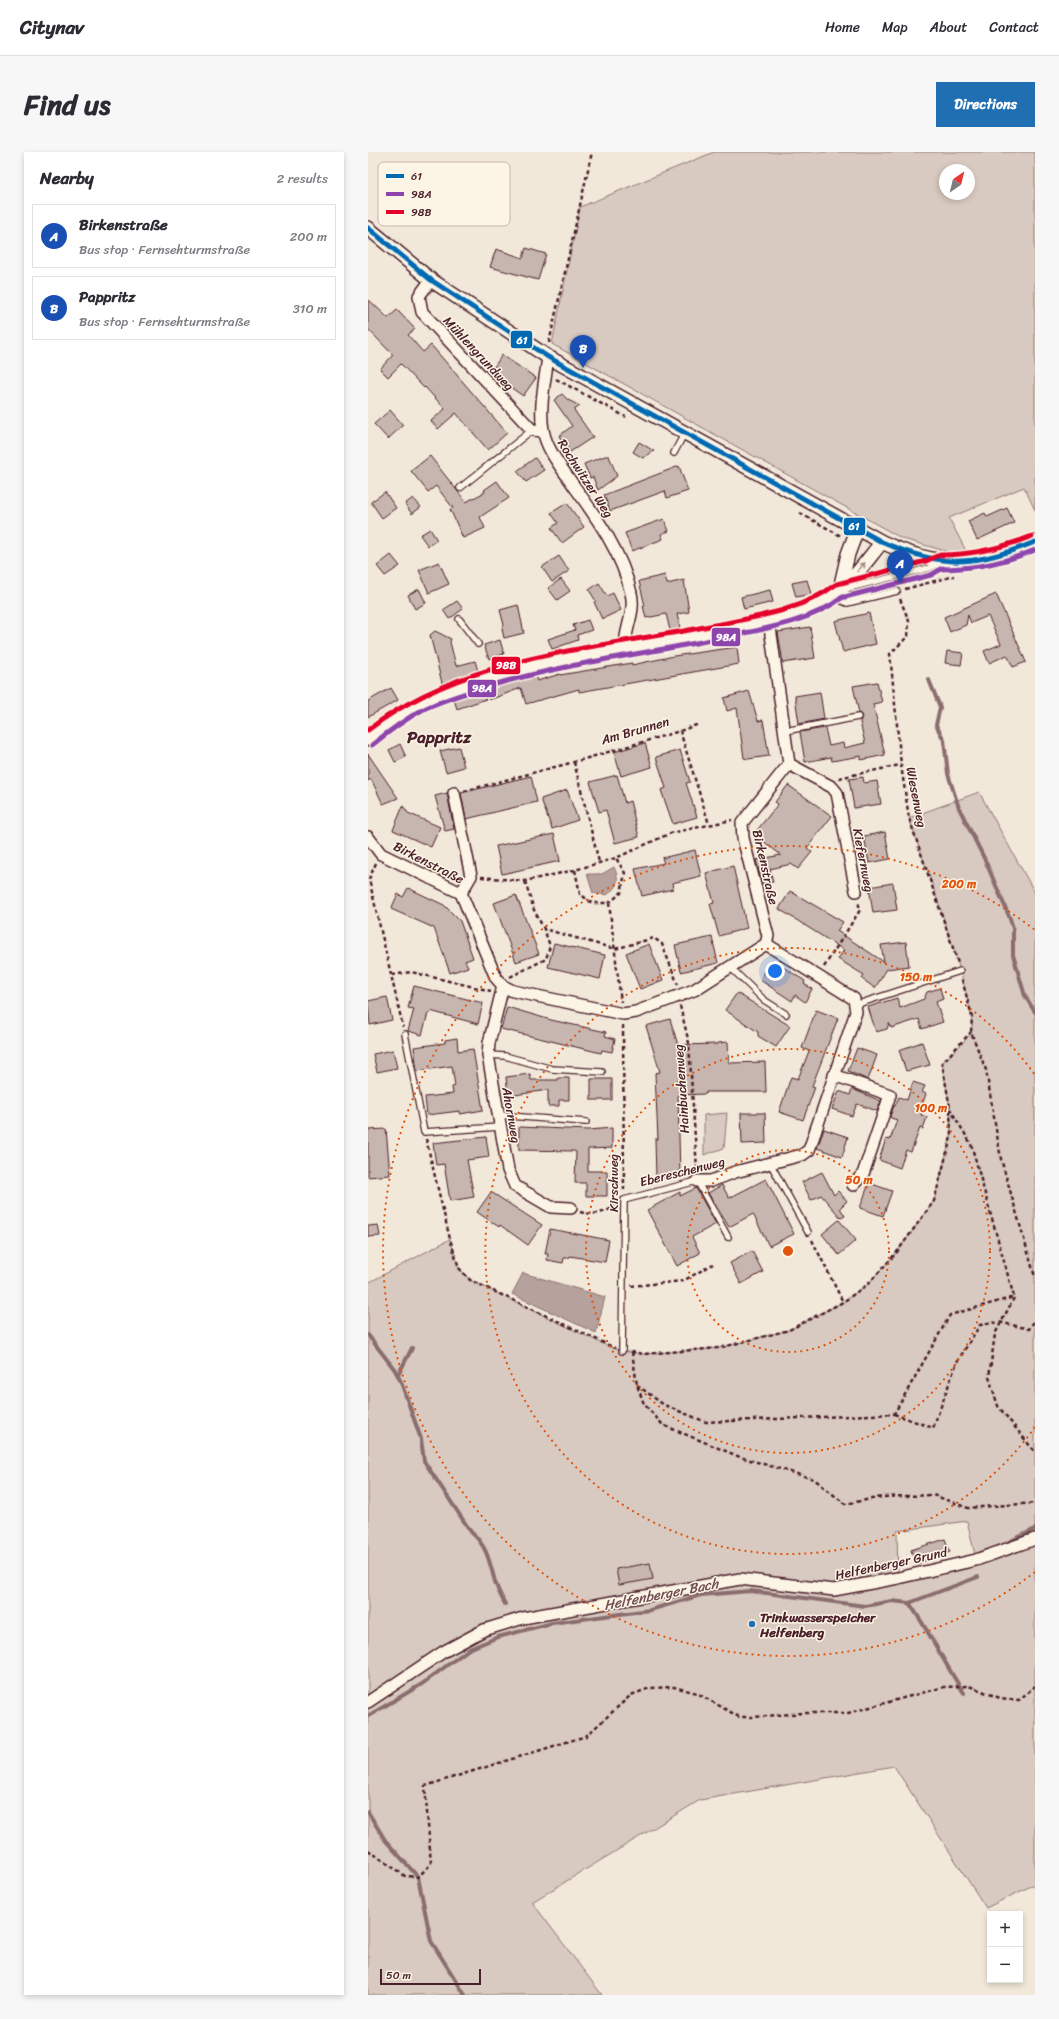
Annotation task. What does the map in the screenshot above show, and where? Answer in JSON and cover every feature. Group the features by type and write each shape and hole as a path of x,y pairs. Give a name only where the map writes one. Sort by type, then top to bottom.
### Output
{"street":[{"path":"368,228 431,280 548,357 857,530 882,542 922,558 940,562 985,560 1016,551 1035,542"},
{"name":"Mühlengrundweg","path":"431,280 419,296 422,312 532,430"},
{"name":"Rochwitzer Weg","path":"548,357 541,416 543,431 548,448 599,522 624,572 633,606 631,621 625,635 625,649"},
{"path":"532,430 543,431"},
{"path":"836,594 857,530"},
{"path":"368,739 396,718 441,694 516,670 562,660 695,637 769,620 810,608 836,594 882,542"},
{"path":"769,620 789,764 832,787"},
{"name":"Birkenstraße","path":"766,944 768,936 744,838 742,823 789,764"},
{"name":"Kiefernweg","path":"832,787 837,793 856,891"},
{"path":"454,793 471,876 461,893"},
{"name":"Birkenstraße","path":"368,837 381,854 461,893 502,990"},
{"path":"502,990 623,1014 636,1012 694,990 766,944 854,999 855,1005"},
{"name":"Ahornweg","path":"502,990 489,1043 488,1055 508,1170 515,1186 551,1207 571,1208"},
{"name":"Ebereschenweg","path":"698,1180 711,1181 735,1172 802,1155 809,1150 856,1012 855,1005"},
{"path":"834,1075 890,1095 863,1174 854,1185"},
{"name":"Helfenberger Grund","path":"368,1702 443,1652 484,1630 523,1618 740,1579 834,1590 898,1578 976,1560 1035,1539"}],"lane":[{"path":"460,488 532,430"},
{"path":"674,453 684,434"},
{"path":"836,594 929,568 940,562"},
{"path":"836,594 847,603 897,591"},
{"path":"459,619 478,644"},
{"path":"784,731 858,717"},
{"path":"730,967 764,1000 786,1014"},
{"path":"855,1005 960,970"},
{"path":"405,1034 424,1132 500,1127"},
{"path":"488,1055 505,1056 552,1069 602,1072"},
{"path":"498,1115 586,1122"},
{"path":"770,1163 808,1232"},
{"path":"698,1180 728,1237"},
{"name":"Ebereschenweg","path":"624,1200 698,1180"},
{"name":"Kirschweg","path":"622,1350 624,1200"}],"path":[{"path":"548,357 549,337 592,152"},
{"name":"Wiesenweg","path":"897,591 909,621 908,636 890,654 900,765 909,818 960,970 972,1016 971,1032"},
{"path":"680,731 699,724"},
{"name":"Am Brunnen","path":"454,793 574,762 680,731 709,824"},
{"path":"574,762 599,862"},
{"path":"832,787 836,778 900,765"},
{"path":"471,876 525,881 575,870 616,858 671,833 730,819 742,823"},
{"path":"381,854 369,879 405,1034"},
{"path":"575,870 580,894 592,902 609,903 621,893 626,873 616,858"},
{"path":"392,975 411,972 502,990 506,979 546,959 550,946 544,929 534,910 525,881"},
{"name":"Kiefernweg","path":"818,976 860,910 856,891"},
{"name":"Kirschweg","path":"609,903 623,1014 624,1200"},
{"path":"544,929 616,949 654,938 662,944 680,995"},
{"name":"Hainbuchenweg","path":"680,995 689,1044 698,1180"},
{"path":"424,1132 450,1239 459,1268 470,1280 605,1345 622,1350 644,1354 719,1348 789,1330 843,1302 868,1284 897,1252 934,1201 951,1136 950,1108 942,1063 971,1032 986,1070 1001,1159 1035,1277"},
{"path":"950,1108 971,1144 1014,1298 999,1322 994,1334 989,1377 998,1406 1035,1452"},
{"path":"571,1208 588,1214 607,1211 624,1200"},
{"path":"808,1232 843,1302"},
{"path":"623,1286 683,1281 713,1264"},
{"path":"894,1414 950,1315 1014,1298"},
{"path":"637,1385 664,1405 706,1422 894,1414 933,1428 957,1362 980,1325 999,1322 1029,1329 1035,1320"},
{"path":"632,1352 637,1385 644,1404 663,1425 740,1458 814,1479 845,1504 882,1497 933,1495 968,1508 1035,1503"},
{"path":"368,1850 405,1876 418,1877 431,1864 425,1786 586,1736 631,1695 650,1688 674,1687 697,1692 740,1717 754,1717 803,1713 848,1713 944,1687 969,1686 1000,1698 1019,1700 1035,1686"}],"shaded area":[{"path":"714,152 1035,152 1035,510 1024,487 949,518 966,551 949,552 903,539 552,344 580,207"},
{"path":"979,792 1035,893 1035,1884 986,1908 894,1766 700,1800 532,1902 602,1995 368,1995 368,1283 450,1239 459,1268 470,1280 605,1345 622,1351 644,1354 719,1348 789,1330 843,1302 868,1284 897,1252 934,1201 951,1136 950,1108 942,1063 971,1032 971,1018 967,994 947,929 909,818","holes":["967,1521 976,1559 898,1578 897,1531"]},
{"path":"614,867 617,882 614,889 607,895 593,893 587,874 602,874"},
{"path":"727,1113 724,1148 704,1155 704,1115"},
{"path":"523,1273 605,1297 596,1333 512,1294"}],"building":[{"path":"526,248 546,254 538,280 490,267 496,249 523,258"},
{"path":"368,299 388,318 397,310 415,329 408,335 423,352 431,345 507,433 488,450 456,413 438,429 431,421 445,409 425,387 424,388 401,364 388,377 380,369 393,355 368,329"},
{"path":"502,355 536,378 523,396 490,373"},
{"path":"562,394 568,400 580,406 574,410 593,437 570,452 559,436 572,426 554,400"},
{"path":"390,410 403,425 388,439 374,424"},
{"path":"639,442 654,451 643,458 633,452"},
{"path":"430,456 466,502 485,492 484,490 497,481 509,498 480,517 485,528 463,538 450,509 453,508 436,486 428,492 411,471"},
{"path":"605,456 609,456 617,476 598,490 593,477 590,478 584,464"},
{"path":"535,458 544,470 526,482 517,471"},
{"path":"679,466 688,491 667,498 665,491 610,511 604,495"},
{"path":"385,492 396,508 382,518 371,502"},
{"path":"413,498 421,507 412,514 405,504"},
{"path":"567,503 584,527 562,543 551,528 558,523 551,513"},
{"path":"1007,508 1014,523 977,540 968,521 985,513 987,517"},
{"path":"664,519 669,531 661,534 663,539 632,551 625,533"},
{"path":"430,529 437,540 428,546 420,535"},
{"path":"391,555 400,566 385,576 377,566"},
{"path":"559,556 569,571 552,582 542,567"},
{"path":"439,562 449,584 429,593 419,570"},
{"path":"665,575 667,584 684,580 689,612 677,614 680,628 670,630 666,614 646,618 643,606 645,606 639,581"},
{"path":"561,579 570,591 557,600 548,588"},
{"path":"807,580 811,594 796,597 792,583"},
{"path":"599,583 607,596 613,593 621,610 602,619 594,602 596,601 589,590"},
{"path":"419,589 426,603 415,609 408,595"},
{"path":"770,590 773,602 744,609 741,597"},
{"path":"996,594 1026,662 1013,667 1007,655 989,663 984,651 1001,644 988,616 971,623 968,615 966,625 950,632 944,617"},
{"path":"457,601 463,609 449,619 443,610"},
{"path":"518,605 524,633 504,638 502,629 504,625 500,610"},
{"path":"869,613 876,644 843,652 835,621"},
{"path":"588,620 592,630 577,635 578,640 552,649 548,639 575,630 573,625"},
{"path":"810,627 815,658 783,663 778,632"},
{"path":"435,631 451,639 450,642 456,666 475,661 479,674 449,684 448,681 442,683 430,635"},
{"path":"500,640 504,654 489,659 484,645"},
{"path":"737,647 739,664 579,692 579,689 526,704 521,688 489,700 486,690 535,675 537,681 560,674 632,663 632,665 674,656"},
{"path":"947,651 963,653 961,665 945,663"},
{"path":"877,682 882,702 873,704 885,755 861,760 861,756 832,761 831,757 805,762 800,732 825,728 829,746 843,743 844,748 865,743 860,722 862,716 859,713 853,686"},
{"path":"391,688 398,700 368,717 368,701"},
{"path":"483,690 486,699 457,709 454,699"},
{"path":"749,691 758,721 763,720 769,756 748,759 744,758 737,708 727,711 724,698"},
{"path":"820,692 824,719 799,724 795,696"},
{"path":"645,743 652,767 621,776 614,752"},
{"path":"400,744 406,757 395,762 389,750"},
{"path":"459,747 464,767 446,772 440,751"},
{"path":"680,750 690,782 686,783 697,817 673,824 661,790 666,788 656,757"},
{"path":"368,754 398,798 383,804 371,779 368,781"},
{"path":"617,775 625,803 630,801 639,837 615,843 606,810 599,812 590,782"},
{"path":"531,776 537,802 466,819 461,793"},
{"path":"863,777 864,783 877,781 881,804 854,808 849,779"},
{"path":"788,785 832,816 807,848 812,852 798,869 791,864 770,869 773,882 762,884 756,860 781,855 754,834 778,804 775,802"},
{"path":"567,790 578,820 552,829 541,799"},
{"path":"447,793 454,829 445,831 435,796"},
{"path":"403,806 408,813 440,827 431,847 393,830"},
{"path":"885,832 890,859 869,863 864,836"},
{"path":"554,834 560,861 502,874 496,846"},
{"path":"695,850 701,876 672,883 673,889 642,896 635,869 664,863 662,858"},
{"path":"733,866 747,928 719,936 710,904 714,903 706,873"},
{"path":"893,883 897,910 873,913 869,887"},
{"path":"408,888 444,905 460,921 473,958 465,961 468,967 450,973 434,928 391,909 398,894 403,897"},
{"path":"790,891 843,922 837,931 884,962 881,945 906,942 909,966 887,969 875,988 862,979 864,975 838,959 844,950 779,909"},
{"path":"516,895 539,954 516,962 494,903"},
{"path":"712,937 718,963 681,972 675,945"},
{"path":"554,943 605,955 600,979 548,967"},
{"path":"649,944 663,980 640,989 626,953"},
{"path":"772,960 805,981 804,984 812,989 805,1002 795,995 792,1001 760,980"},
{"path":"414,986 483,1003 478,1024 430,1011 430,1013 428,1013 422,1035 408,1031 414,1009 408,1008"},
{"path":"940,988 943,999 936,1002 943,1022 922,1029 919,1019 891,1028 889,1023 887,1029 876,1032 868,1007 897,998 900,1008 924,999 927,992"},
{"path":"737,993 790,1026 776,1047 758,1036 758,1032 725,1010"},
{"path":"387,997 392,1020 370,1025 368,1001"},
{"path":"507,1007 551,1020 606,1032 605,1036 615,1039 612,1052 602,1050 601,1053 501,1029"},
{"path":"816,1010 838,1018 812,1086 815,1087 803,1120 779,1112 791,1077 798,1079 809,1051 802,1048"},
{"path":"670,1019 678,1045 718,1044 728,1042 729,1063 765,1062 766,1092 706,1092 706,1094 678,1095 680,1177 656,1178 655,1139 658,1139 655,1073 660,1072 646,1026"},
{"path":"457,1038 458,1051 473,1049 483,1110 460,1114 460,1111 427,1115 425,1097 453,1094 452,1087 455,1086 452,1066 417,1071 414,1047 445,1043 445,1040"},
{"path":"922,1042 930,1065 906,1071 899,1050"},
{"path":"857,1048 877,1055 868,1080 848,1071"},
{"path":"393,1050 397,1068 377,1072 373,1054"},
{"path":"530,1074 531,1080 558,1080 558,1078 569,1078 569,1100 559,1100 559,1106 548,1106 548,1090 508,1096 506,1077"},
{"path":"591,1079 612,1079 612,1100 591,1100"},
{"path":"913,1082 925,1086 922,1092 926,1094 922,1105 924,1106 921,1115 927,1117 923,1129 920,1128 911,1152 906,1150 900,1168 879,1160 886,1139 890,1140 897,1120 891,1118 890,1116 894,1106 899,1097 907,1100"},
{"path":"852,1089 881,1101 877,1111 857,1104 852,1116 832,1109 839,1091 850,1095"},
{"path":"741,1113 765,1113 766,1143 742,1144"},
{"path":"519,1127 589,1130 612,1128 612,1148 588,1149 588,1171 607,1171 607,1196 586,1196 586,1183 575,1183 576,1152 519,1150"},
{"path":"386,1129 390,1175 368,1177 368,1130"},
{"path":"824,1129 848,1137 842,1157 817,1148"},
{"path":"486,1137 489,1157 467,1160 474,1197 450,1201 444,1164 436,1165 433,1143"},
{"path":"822,1172 834,1195 838,1191 847,1201 840,1208 845,1216 841,1218 821,1195 811,1200 802,1182"},
{"path":"766,1179 794,1234 769,1246 753,1214 729,1227 708,1193 722,1185 729,1198"},
{"path":"869,1183 892,1191 883,1216 860,1208"},
{"path":"696,1188 716,1224 692,1237 700,1253 677,1266 647,1210 680,1192 680,1196"},
{"path":"491,1192 542,1225 528,1245 500,1225 499,1227 477,1212"},
{"path":"839,1220 856,1240 839,1255 822,1234"},
{"path":"378,1225 380,1236 368,1237 368,1226"},
{"path":"550,1229 609,1240 605,1262 570,1256 569,1258 564,1258 563,1263 547,1260 548,1254 545,1254"},
{"path":"752,1251 763,1272 741,1284 730,1263"},
{"path":"945,1539 950,1552 916,1564 911,1550"},
{"path":"650,1563 653,1579 619,1585 616,1569"}],"waterway":[{"path":"929,680 940,707 936,725 944,740 948,774 959,808 985,860 1009,916 1013,928 1013,955 1025,996 1035,1012"},
{"path":"368,1335 395,1370 401,1382 421,1439 424,1461 471,1532 484,1547 496,1585 505,1604"},
{"path":"398,1375 412,1348"},
{"name":"Helfenberger Bach","path":"1009,1542 1035,1529"},
{"name":"Helfenberger Bach","path":"368,1716 422,1684 469,1649 498,1637 552,1623 650,1610 701,1595 751,1591 865,1606 892,1601 909,1603 978,1577"},
{"path":"909,1603 924,1625 964,1693"},
{"path":"368,1812 385,1840 418,1877 431,1941 465,1995"}],"transit line":[{"name":"61","path":"368,228 431,280 548,357 882,542 923,556 941,560 958,561 976,560 994,556 1035,542"},
{"name":"98B","path":"940,555 964,554 987,550 1032,536"},
{"name":"98A","path":"940,569 964,568 1000,562 1035,550"},
{"name":"98B","path":"837,584 926,561 937,556"},
{"name":"98A","path":"841,598 931,575 943,568"},
{"name":"98B","path":"368,730 406,705 447,685 490,670 534,658 579,649 762,616 808,601 835,585"},
{"name":"98A","path":"372,745 396,726 422,710 439,702 466,693 521,677 607,659 692,644 785,624 816,613 843,597"}],"place":[{"name":"Pappritz","path":"583,368"},
{"name":"Birkenstraße","path":"900,583"},
{"name":"Trinkwasserspeicher Helfenberg","path":"752,1624"}],"district":[{"name":"Pappritz","path":"439,737"}]}
